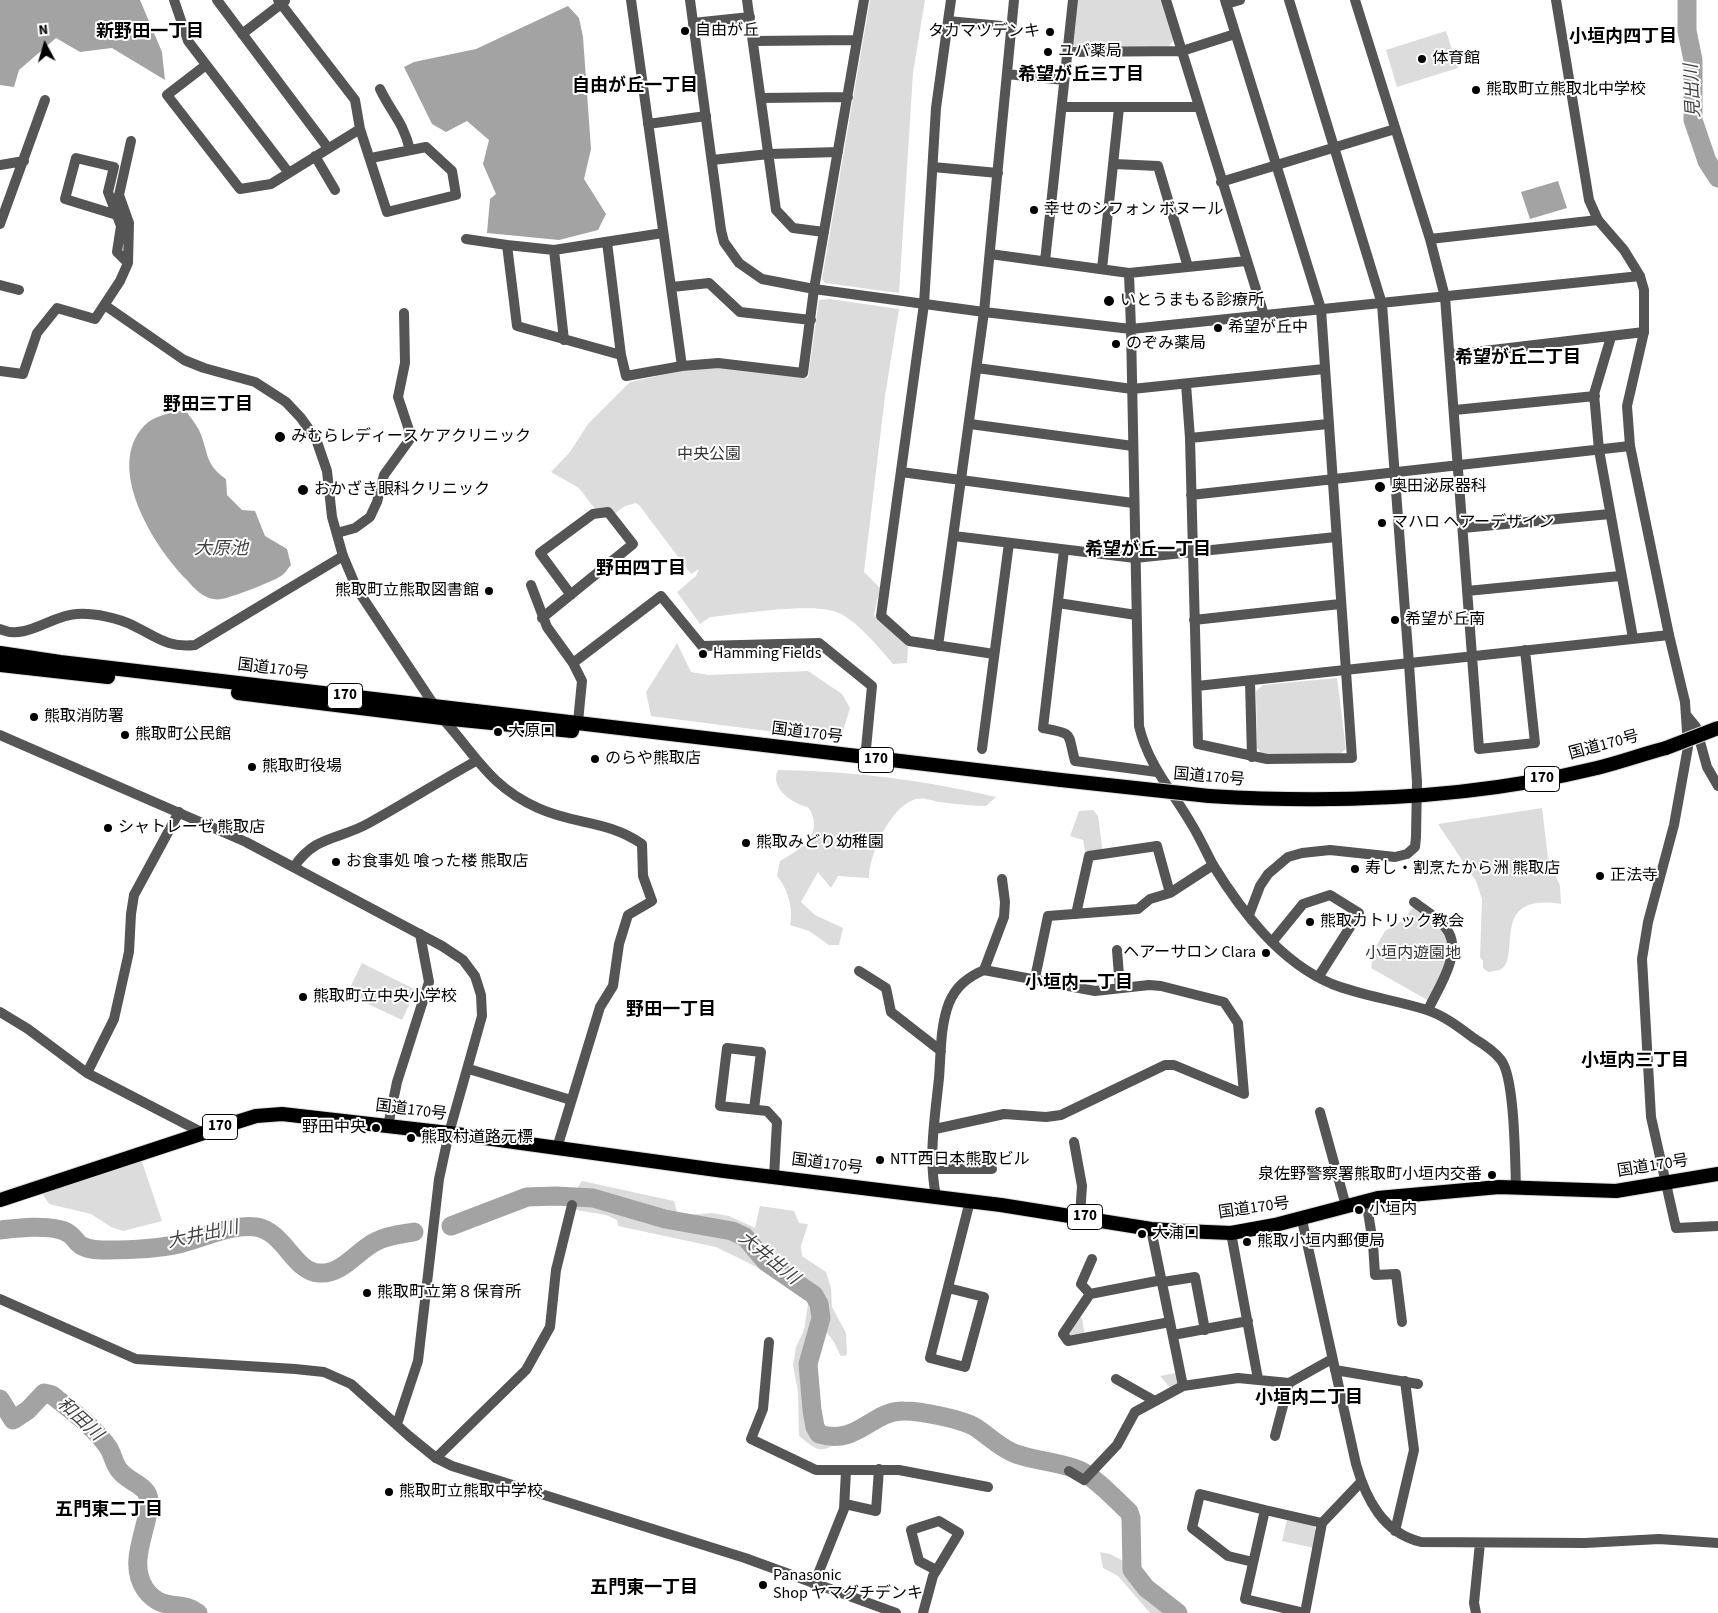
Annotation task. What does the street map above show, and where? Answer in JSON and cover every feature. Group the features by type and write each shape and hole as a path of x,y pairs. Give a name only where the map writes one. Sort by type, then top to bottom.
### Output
{"highway":[{"name":"国道170号","path":"0,653 70,664 578,722 690,738 865,758 1209,796 1287,800 1416,797 1541,780 1598,768 1666,748 1718,728"},
{"name":"国道170号","path":"0,665 442,718 643,738 690,738"},
{"name":"国道170号","path":"0,1200 203,1132 256,1116 270,1114 296,1115 449,1133 774,1177 936,1196 1080,1216 1151,1229 1231,1233 1302,1220 1366,1200 1394,1196 1516,1187 1616,1191 1718,1174"}],"street":[{"path":"174,0 188,41 289,173"},
{"path":"217,0 328,148"},
{"path":"631,0 682,366"},
{"path":"690,0 721,230 730,253 749,272 762,279 814,289 924,304 1131,329 1640,276"},
{"path":"748,0 776,210 794,228 824,232"},
{"path":"606,242 620,355 626,376 682,366 718,363 803,373 814,289 864,0"},
{"path":"951,0 936,108 924,304 881,616 909,641 994,654"},
{"path":"938,646 984,312 1014,0"},
{"path":"1045,261 1073,0"},
{"path":"1166,0 1264,315"},
{"path":"1186,384 1190,438 1191,552 1198,744 1252,757 1304,760 1352,758 1321,309 1225,2 1240,0"},
{"path":"1249,915 1260,886 1268,874 1288,857 1309,851 1330,850 1396,856 1407,854 1415,847 1416,797 1409,664 1382,304 1336,147 1289,0"},
{"path":"1355,0 1430,239 1445,297 1479,749 1535,743 1525,650"},
{"path":"1556,0 1589,200 1598,220 1624,250 1640,276 1644,290 1644,332 1627,406 1630,446 1687,716 1688,747 1674,825 1648,922 1642,959 1651,1117 1676,1228 1718,1226"},
{"path":"242,34 282,1 355,100 360,129 387,212 456,195 452,171 426,147 371,158"},
{"path":"693,23 750,17"},
{"path":"948,21 1012,27"},
{"path":"1068,52 1182,51 1235,34"},
{"path":"753,40 857,40"},
{"path":"206,65 167,95 240,189 271,184 360,129"},
{"path":"1007,74 1064,80"},
{"path":"380,89 387,104 401,121 410,150"},
{"path":"761,98 848,97"},
{"path":"0,224 45,100"},
{"path":"1062,108 1198,107"},
{"path":"1102,269 1119,108"},
{"path":"648,124 706,116"},
{"path":"1222,182 1395,129"},
{"path":"0,371 23,374 38,333 57,308 95,319 106,306 128,263 130,222 118,195 131,141"},
{"path":"712,160 769,154 838,152"},
{"path":"315,156 335,190"},
{"path":"117,215 65,199 76,158 114,167 108,192 117,215 121,226 117,252 128,263"},
{"path":"0,164 24,161"},
{"path":"1114,164 1158,166 1188,267"},
{"path":"933,167 998,173"},
{"path":"1430,239 1598,220"},
{"path":"466,239 554,250 663,234"},
{"path":"507,245 516,326 620,355"},
{"path":"554,250 564,340"},
{"path":"990,254 1129,273 1246,260"},
{"path":"1129,273 1138,726 1144,747 1157,772 1192,825 1213,865 1249,915 1272,942 1296,962 1318,976 1354,992 1428,1010 1453,1023 1491,1050 1504,1066 1509,1081 1516,1187"},
{"path":"672,288 709,283 740,312 811,320"},
{"path":"0,284 19,290"},
{"path":"106,306 184,360 204,368 255,382 286,402 316,439 327,471 332,517 336,533 343,556 357,589 442,718 476,761 496,782 538,808 568,819 600,824 631,837 642,844 643,876 652,901 628,915 619,944 613,986 600,1006 557,1148"},
{"path":"336,533 355,528 370,517 378,502 384,475 410,439 409,430 398,397 405,363 404,313"},
{"path":"1450,355 1644,332"},
{"path":"1611,337 1594,396 1599,450 1620,576 1633,638"},
{"path":"977,368 1132,389 1324,368"},
{"path":"1454,410 1594,396"},
{"path":"970,424 1133,446"},
{"path":"1190,438 1328,424"},
{"path":"1191,495 1630,446"},
{"path":"901,472 1133,503"},
{"path":"542,618 632,544 608,512 593,514 540,553 570,594"},
{"path":"1463,528 1610,514"},
{"path":"954,536 1135,558 1336,537"},
{"path":"982,749 1009,543"},
{"path":"1064,550 1043,728 1066,732 1071,738 1075,761 1157,772"},
{"path":"0,629 9,633 29,630 70,615 94,615 133,625 158,640 179,647 195,645 343,556"},
{"path":"1468,592 1620,576"},
{"path":"531,585 542,618 573,663 582,681 578,722"},
{"path":"573,663 661,596 702,646 818,643 872,686 865,758"},
{"path":"1058,603 1136,615"},
{"path":"1194,620 1340,604"},
{"path":"1197,686 1250,682 1669,635"},
{"path":"1250,682 1252,757"},
{"path":"1687,716 1696,727 1707,767 1718,786"},
{"path":"0,735 246,842 420,934 463,960 475,976 481,995 482,1016 469,1068 449,1133 439,1179 418,1361 397,1424"},
{"path":"294,867 307,850 322,842 366,825 476,761"},
{"path":"86,1073 114,1019 129,952 134,895 179,812"},
{"path":"1076,914 1089,856 1157,846 1170,893"},
{"path":"1035,978 1048,916 1138,909 1150,899 1170,893 1213,865"},
{"path":"984,970 1004,917 1006,902 1002,879"},
{"path":"1272,942 1304,904 1317,898 1330,894 1359,913 1318,976"},
{"path":"1414,902 1444,928 1449,934 1451,942 1452,954 1428,1010"},
{"path":"388,1126 397,1082 429,982 420,934"},
{"path":"1117,950 1120,988"},
{"path":"934,1130 1004,1114 1046,1117 1061,1115 1165,1065 1174,1066 1244,1094 1238,1023 1224,1002 1161,986 1095,991 1035,978 984,970 963,981 949,1002 941,1051 934,1130 933,1169 936,1196"},
{"path":"859,971 886,988 891,1012 941,1051"},
{"path":"0,1012 28,1029 86,1073 203,1132"},
{"path":"754,1109 761,1052 727,1048 720,1106 767,1111 777,1122 774,1177"},
{"path":"469,1068 571,1100"},
{"path":"1320,1112 1346,1206"},
{"path":"1074,1142 1082,1186 1080,1216"},
{"path":"933,1169 992,1168"},
{"path":"1366,1200 1373,1243 1375,1276 1396,1274 1402,1322"},
{"path":"948,1288 984,1296 965,1367 930,1358 970,1201"},
{"path":"436,1458 526,1370 550,1327 556,1270 572,1205"},
{"path":"1302,1220 1349,1441 1361,1482 1377,1513 1395,1531 1407,1539 1421,1542 1585,1543 1659,1539 1718,1544"},
{"path":"1151,1229 1183,1386"},
{"path":"1231,1233 1258,1379"},
{"path":"1090,1294 1082,1284 1092,1259"},
{"path":"1170,1322 1068,1341 1063,1334 1090,1294 1195,1277 1205,1330"},
{"path":"0,1299 136,1360 295,1368 324,1372 351,1384 436,1458 452,1466 745,1558 896,1613"},
{"path":"1174,1335 1248,1321"},
{"path":"769,1342 763,1409 751,1439 816,1470 899,1470 988,1487"},
{"path":"1069,1471 1087,1476 1117,1445 1135,1412 1183,1386 1238,1378 1289,1383 1334,1365 1418,1384"},
{"path":"1116,1379 1155,1401"},
{"path":"1395,1531 1414,1450 1405,1382"},
{"path":"1275,1436 1289,1383"},
{"path":"845,1504 876,1511 879,1469"},
{"path":"814,1584 845,1504 846,1471"},
{"path":"1265,1510 1245,1599 1305,1613 1322,1523 1361,1482"},
{"path":"1253,1562 1228,1556 1192,1528 1200,1494 1322,1523"},
{"path":"924,1613 936,1570 959,1533 939,1521 911,1530 919,1561 936,1570"},
{"path":"1476,1613 1474,1603 1480,1543"}],"green space":[{"path":"870,0 925,0 913,73 899,293 825,283 822,279"},
{"path":"1076,0 1161,0 1174,40 1169,46 1078,48 1072,44"},
{"name":"体育館","path":"1446,31 1458,68 1397,87 1386,50"},
{"name":"中央公園","path":"830,299 899,309 885,396 864,572 880,588 874,615 908,647 907,663 893,664 858,626 841,614 833,611 806,608 773,610 710,617 700,624 677,592 696,576 699,569 691,574 639,505 636,503 625,506 613,515 595,509 579,488 551,472 570,452 588,424 630,382 676,372 718,367 808,378 819,300"},
{"path":"677,643 691,672 708,675 808,671 842,694 850,708 843,731 814,737 651,716 646,692"},
{"path":"1337,678 1346,749 1340,754 1262,754 1257,748 1256,691 1263,685"},
{"path":"778,770 861,774 915,781 996,797 986,806 940,802 922,798 907,803 890,820 883,832 873,857 869,878 838,876 831,888 818,872 801,902 815,915 843,928 839,945 829,945 809,931 790,925 789,899 784,886 777,876 780,861 796,851 809,839 814,825 813,816 808,807 795,802 779,788 776,776"},
{"path":"1542,808 1548,857 1560,886 1561,904 1538,903 1523,908 1515,916 1511,928 1509,953 1506,963 1500,970 1488,972 1483,968 1483,961 1480,957 1482,899 1476,881 1438,824"},
{"path":"1093,810 1098,816 1103,854 1086,856 1083,840 1070,836 1079,811"},
{"name":"小垣内遊園地","path":"1415,905 1440,927 1446,935 1448,942 1447,959 1429,1001 1371,968 1374,950 1385,931 1402,921"},
{"path":"362,963 416,990 402,1020 347,994"},
{"path":"141,1159 162,1221 123,1231 111,1227 91,1214 49,1204 42,1193"},
{"path":"582,1181 674,1201 678,1216 712,1213 729,1216 755,1228 760,1206 794,1211 799,1223 808,1224 801,1246 802,1256 826,1272 831,1288 832,1307 846,1333 847,1355 841,1356 828,1334 815,1328 806,1370 809,1404 815,1432 818,1436 826,1439 841,1438 842,1440 829,1448 820,1449 799,1436 798,1392 793,1365 796,1347 804,1330 808,1304 803,1293 787,1282 716,1247 618,1226 617,1220 606,1215 576,1210 572,1205 576,1190"},
{"path":"1076,1315 1082,1318 1085,1338 1068,1341 1063,1334"},
{"path":"1181,1372 1183,1386 1173,1391 1160,1376"},
{"path":"1287,1520 1314,1526 1317,1533 1314,1548 1282,1541"},
{"path":"1100,1552 1110,1554 1127,1563 1135,1579 1175,1613 1150,1613 1118,1576 1103,1568"}],"water":[{"path":"0,0 140,0 162,52 165,80 112,48 80,52 56,38 19,70 14,87 0,85"},
{"path":"568,6 579,18 583,37 591,149 584,179 606,214 598,230 559,240 487,233 490,199 496,194 483,164 489,140 467,121 446,132 432,124 404,67 414,62 476,49"},
{"path":"1558,181 1567,208 1530,219 1521,192"},
{"name":"大原池","path":"185,410 199,430 210,463 226,479 227,495 242,510 255,511 265,536 287,549 291,565 284,574 277,578 225,598 213,599 202,595 174,565 149,528 138,507 132,485 129,463 133,443 144,426 158,417"}],"waterway":[{"name":"見出川","path":"1687,0 1687,31 1693,60 1693,120 1707,161 1718,178"},
{"name":"大井出川","path":"451,1226 527,1197 556,1196 593,1198 665,1219 732,1231 745,1237 766,1262 814,1295 819,1304 821,1318 808,1364 812,1410 815,1427 819,1434 844,1435 855,1432 893,1412 920,1412 951,1418 969,1424 1005,1449 1016,1454 1079,1470 1098,1483 1129,1512 1131,1518 1132,1570 1146,1588 1178,1613"},
{"name":"大井出川","path":"0,1230 30,1227 54,1228 66,1232 84,1247 96,1250 116,1250 170,1246 227,1229 256,1227 266,1230 274,1236 303,1266 310,1271 319,1273 328,1273 343,1266 381,1239 414,1232"},
{"name":"和田川","path":"0,1399 13,1420 28,1410 44,1393 52,1395 96,1432 108,1447 118,1469 143,1488 148,1497 148,1513 138,1557 140,1579 145,1589 158,1601 192,1609 198,1613"}],"place":[{"name":"自由が丘","path":"685,31"},
{"name":"タカマツデンキ","path":"1050,32"},
{"name":"ユバ薬局","path":"1048,52"},
{"name":"体育館","path":"1422,59"},
{"name":"熊取町立熊取北中学校","path":"1476,90"},
{"name":"幸せのシフォン ボヌール","path":"1034,210"},
{"name":"いとうまもる診療所","path":"1109,301"},
{"name":"希望が丘中","path":"1218,328"},
{"name":"のぞみ薬局","path":"1116,344"},
{"name":"みむらレディースケアクリニック","path":"280,437"},
{"name":"奥田泌尿器科","path":"1380,487"},
{"name":"おかざき眼科クリニック","path":"303,490"},
{"name":"マハロ ヘアーデザイン","path":"1382,523"},
{"name":"熊取町立熊取図書館","path":"489,591"},
{"name":"希望が丘南","path":"1395,620"},
{"name":"Hamming Fields","path":"703,654"},
{"name":"熊取消防署","path":"34,717"},
{"name":"大原口","path":"498,732"},
{"name":"熊取町公民館","path":"125,735"},
{"name":"のらや熊取店","path":"595,759"},
{"name":"熊取町役場","path":"252,767"},
{"name":"シャトレーゼ 熊取店","path":"108,828"},
{"name":"熊取みどり幼稚園","path":"746,843"},
{"name":"お食事処 喰った楼 熊取店","path":"336,862"},
{"name":"寿し・割烹たから洲 熊取店","path":"1355,869"},
{"name":"正法寺","path":"1600,876"},
{"name":"熊取カトリック教会","path":"1310,922"},
{"name":"ヘアーサロン Clara","path":"1266,953"},
{"name":"熊取町立中央小学校","path":"303,997"},
{"name":"野田中央","path":"376,1128"},
{"name":"熊取村道路元標","path":"411,1138"},
{"name":"NTT西日本熊取ビル","path":"880,1160"},
{"name":"泉佐野警察署熊取町小垣内交番","path":"1492,1175"},
{"name":"小垣内","path":"1359,1210"},
{"name":"大浦口","path":"1142,1234"},
{"name":"熊取小垣内郵便局","path":"1247,1242"},
{"name":"熊取町立第８保育所","path":"367,1293"},
{"name":"熊取町立熊取中学校","path":"389,1492"},
{"name":"Panasonic Shop ヤマグチデンキ","path":"763,1585"}],"district":[{"name":"新野田一丁目","path":"150,33"},
{"name":"小垣内四丁目","path":"1623,38"},
{"name":"希望が丘三丁目","path":"1081,76"},
{"name":"自由が丘一丁目","path":"635,87"},
{"name":"希望が丘二丁目","path":"1518,359"},
{"name":"野田三丁目","path":"208,406"},
{"name":"希望が丘一丁目","path":"1148,551"},
{"name":"野田四丁目","path":"641,570"},
{"name":"小垣内一丁目","path":"1079,984"},
{"name":"野田一丁目","path":"671,1011"},
{"name":"小垣内三丁目","path":"1635,1062"},
{"name":"小垣内二丁目","path":"1309,1399"},
{"name":"五門東二丁目","path":"109,1511"},
{"name":"五門東一丁目","path":"644,1589"}]}
